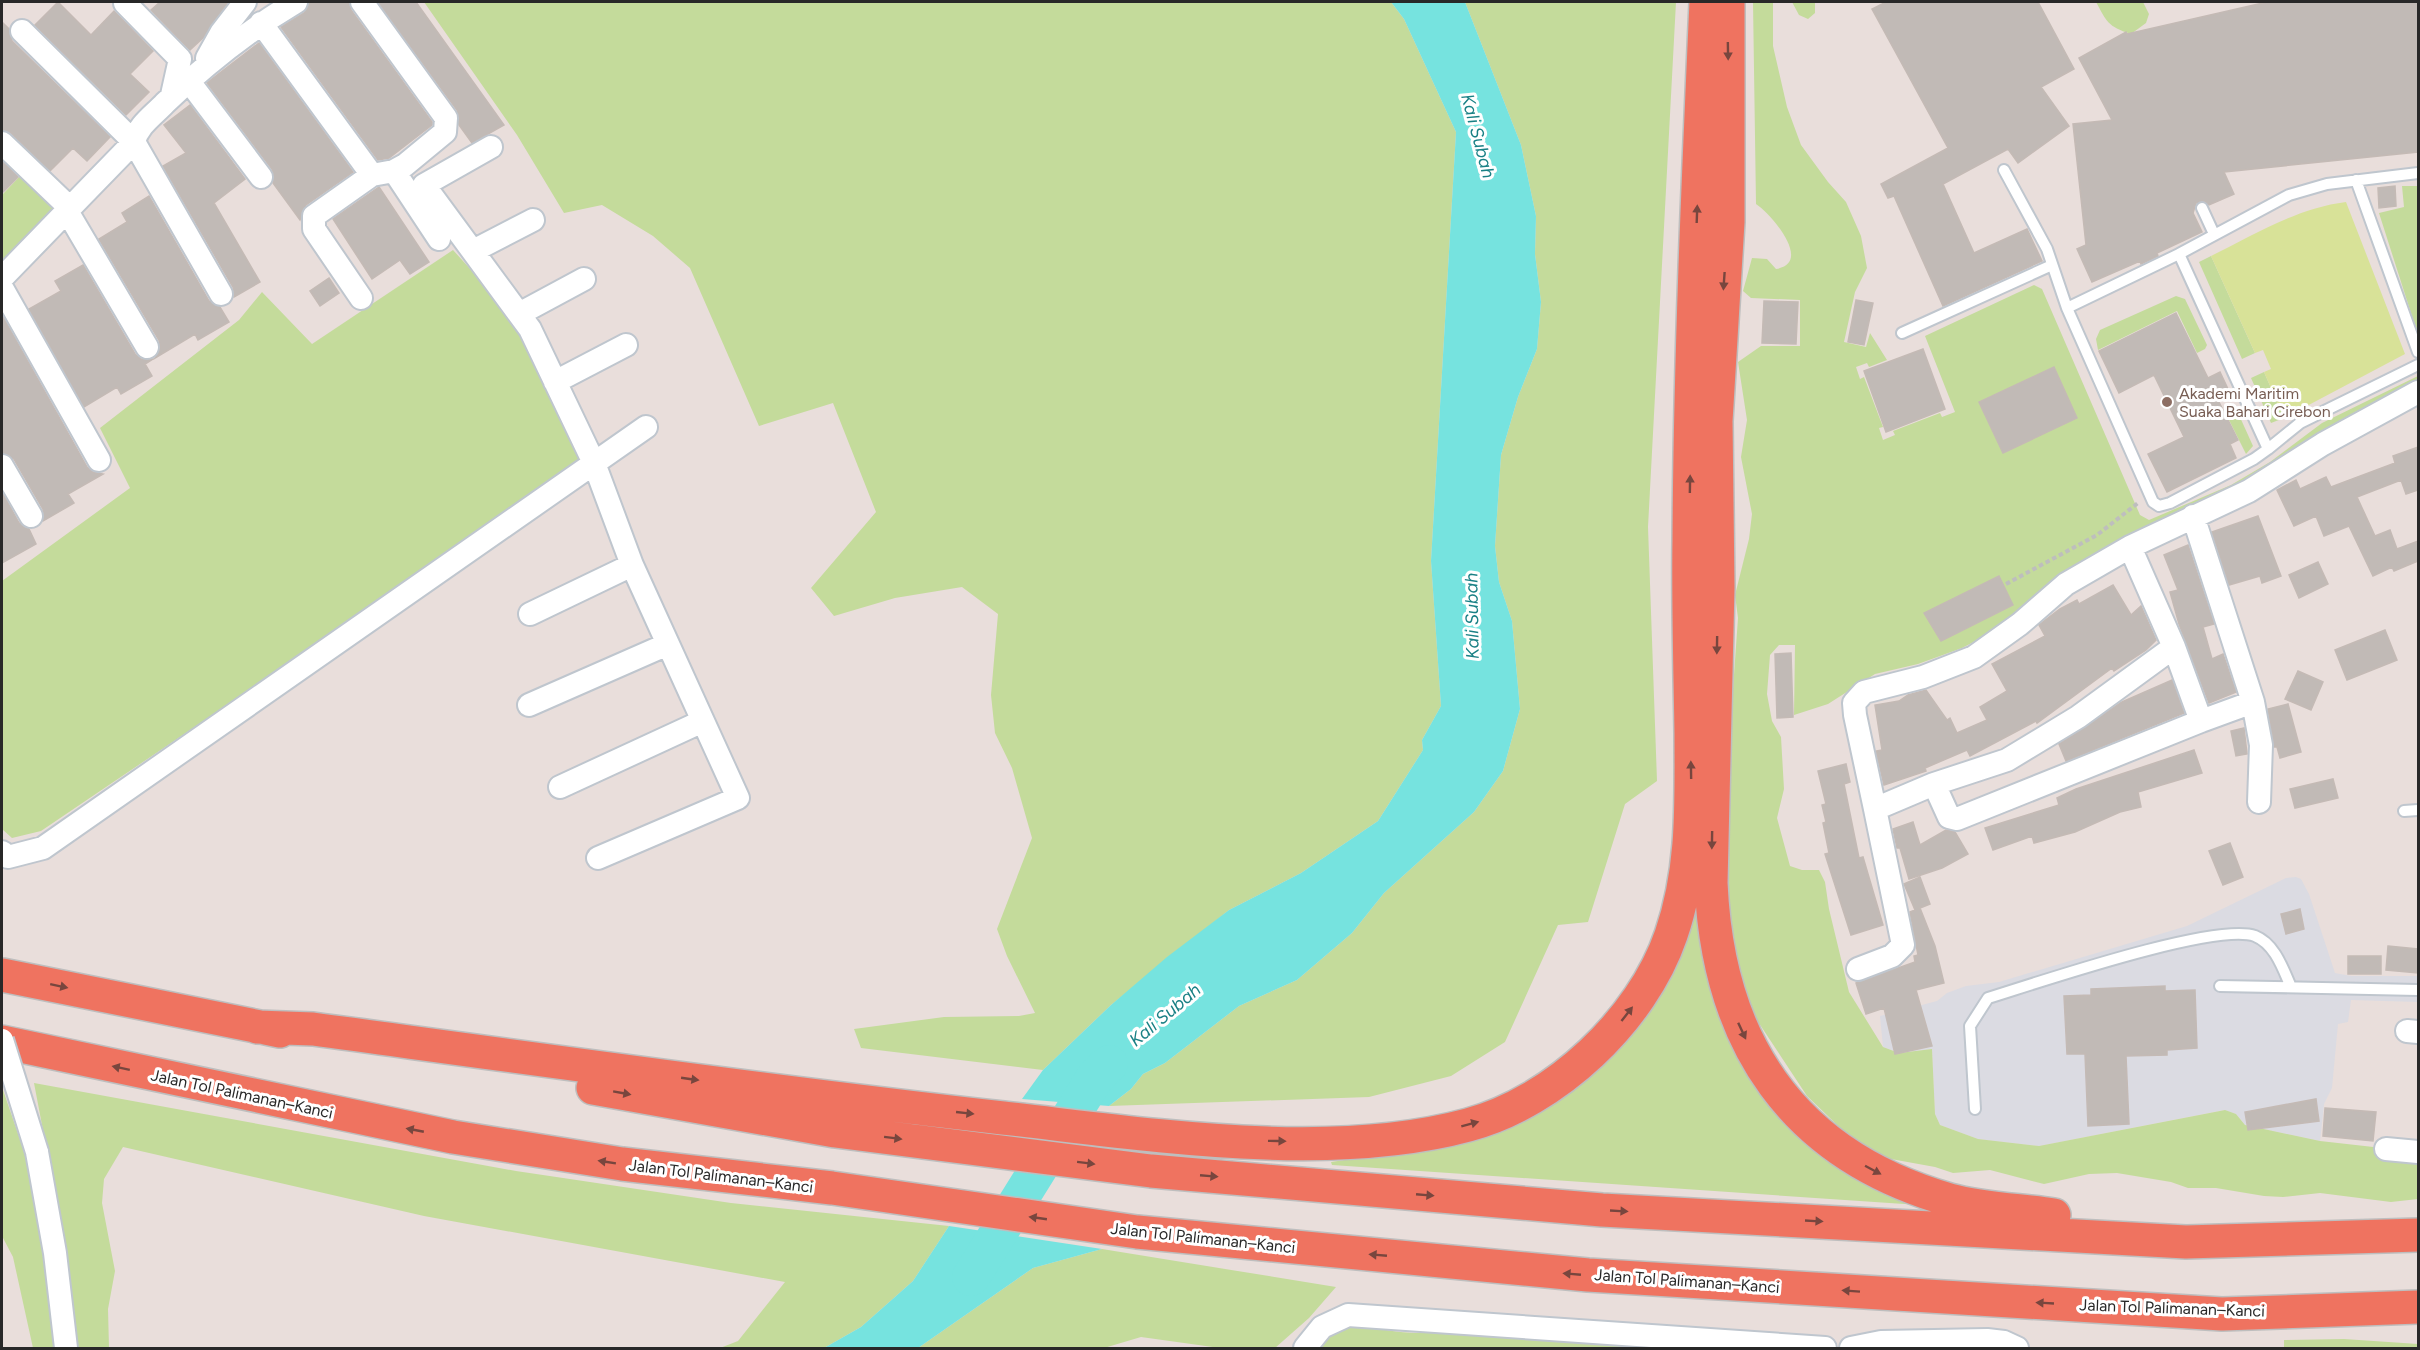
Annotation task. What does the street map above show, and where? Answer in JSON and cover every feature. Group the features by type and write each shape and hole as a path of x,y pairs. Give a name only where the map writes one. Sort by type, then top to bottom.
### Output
{"highway":[{"path":"257,1028 313,1029 845,1100 1155,1134 1259,1141 1342,1142 1411,1138 1475,1124 1530,1098 1576,1067 1600,1045 1646,988 1662,959 1683,891 1692,814 1689,543 1706,2"},
{"path":"1728,2 1728,222 1717,401 1718,587 1711,883 1713,928 1732,1006 1745,1037 1768,1078 1792,1109 1825,1139 1854,1159 1895,1181 1952,1201 2221,1239"},
{"path":"2,975 257,1028 835,1131 1151,1171 1602,1210 2186,1242 2221,1239 2418,1235"},
{"name":"Jalan Tol Palimanan–Kanci","path":"2,1041 453,1137 622,1164 832,1188 1137,1232 1588,1275 2222,1314 2418,1308"},
{"path":"2222,1314 2338,1325 2418,1327"}],"street":[{"path":"194,75 220,33 245,2"},
{"path":"361,298 314,229 312,221 314,216 383,173 414,158 445,132 447,126 446,118 362,2"},
{"path":"125,3 180,59 171,98"},
{"path":"99,460 2,278 134,142 140,128 194,75 275,10 383,173 439,239"},
{"path":"22,31 134,142 221,294"},
{"path":"194,75 261,177"},
{"path":"2,143 68,210 147,347"},
{"path":"491,147 424,184 530,329 594,463 632,565 738,798 598,858"},
{"path":"472,251 533,220"},
{"path":"519,314 584,279"},
{"path":"555,382 626,345"},
{"path":"1858,969 1892,956 1903,945 1855,715 1854,703 1861,694 1878,687 1923,677 1974,657 2020,624 2052,593 2130,547 2249,491 2323,444 2418,392"},
{"path":"2,852 8,857 43,848 646,427"},
{"path":"2,466 31,516"},
{"path":"2193,516 2253,702 2261,745 2259,802"},
{"path":"2130,547 2174,647 2201,721"},
{"path":"531,614 632,565"},
{"path":"529,705 668,644"},
{"path":"1875,809 1934,784 2007,760 2044,740 2174,647"},
{"path":"1934,784 1949,817 1957,819 2253,702"},
{"path":"560,787 703,721"},
{"path":"2,1041 37,1152 56,1253 66,1348"},
{"path":"2386,1149 2418,1152"},
{"path":"1305,1348 1322,1327 1348,1315 1825,1348"},
{"path":"1851,1348 1881,1342 1986,1340 2004,1342 2016,1348"}],"lane":[{"path":"2004,170 2047,249 2067,308 2149,495 2159,506 2170,503 2254,459 2300,423 2418,365"},
{"path":"2067,308 2180,254 2289,195 2327,184 2418,173"},
{"path":"2356,180 2418,352"},
{"path":"2202,208 2214,234"},
{"path":"2180,254 2268,448"},
{"path":"1902,333 2052,265"},
{"path":"2404,812 2418,810"},
{"path":"1976,1109 1970,1026 1988,998 2211,936 2254,936 2270,947 2280,962 2291,987"},
{"path":"2220,986 2418,990"}],"path":[{"path":"2006,584 2097,535 2149,495"}],"shaded area":[{"path":"2286,878 2301,879 2309,894 2335,973 2351,976 2418,976 2418,1002 2351,1000 2348,1022 2338,1024 2332,1088 2324,1104 2320,1141 2245,1125 2236,1114 2224,1110 2039,1146 1978,1139 1940,1125 1935,1114 1932,1049 1899,1053 1883,1047 1880,1016 1937,1001 1947,993 1966,986 1999,982 2187,926"}],"green space":[{"path":"424,2 1391,2 1404,19 1456,132 1431,561 1441,706 1422,740 1423,750 1378,821 1301,873 1229,910 1111,1005 1043,1070 861,1048 854,1029 944,1017 1019,1016 1035,1013 1007,956 997,929 1032,838 1012,768 995,733 991,695 998,614 962,587 895,598 834,616 811,588 876,512 833,403 759,426 690,268 653,236 602,205 564,213 517,135"},
{"path":"1465,2 1676,2 1648,527 1657,781 1625,804 1588,922 1558,925 1505,1042 1451,1076 1369,1097 1109,1106 1131,1089 1143,1074 1165,1063 1239,1006 1297,980 1352,933 1384,893 1474,812 1503,771 1520,709 1512,621 1499,582 1495,546 1501,455 1518,397 1537,349 1541,302 1535,254 1536,216 1521,145"},
{"path":"1753,2 1773,2 1773,46 1787,107 1801,145 1846,202 1861,236 1867,268 1855,292 1844,342 1866,347 1870,333 1887,360 1869,367 1867,363 1856,367 1860,379 1864,377 1883,427 1879,428 1883,440 1895,435 1893,431 1940,413 1942,417 1955,412 1925,336 2034,285 2042,289 2140,515 2149,520 2231,485 2270,462 2322,423 2418,376 2418,386 2272,469 2144,529 2070,569 1991,633 1962,648 1918,664 1875,674 1828,704 1794,715 1795,645 1779,645 1770,655 1767,694 1772,721 1781,737 1784,789 1777,818 1790,866 1802,870 1819,870 1825,882 1829,909 1849,992 1883,1047 1899,1053 1932,1049 1935,1114 1940,1125 1978,1139 2039,1146 2225,1110 2236,1114 2245,1125 2320,1141 2418,1152 2418,1199 2391,1202 2320,1193 2283,1197 2264,1196 2216,1188 2188,1188 2171,1182 2117,1173 2089,1174 2044,1184 1990,1170 1953,1173 1935,1167 1880,1157 1856,1143 1807,1096 1739,993 1726,948 1729,746 1738,618 1735,595 1749,539 1752,514 1741,457 1747,420 1738,362 1761,346 1800,346 1800,300 1751,298 1743,291 1752,258 1767,259 1776,269 1787,265 1791,258 1786,238 1770,217 1756,204"},
{"path":"1792,2 1815,2 1815,13 1808,19 1799,15"},
{"path":"2096,2 2143,2 2149,14 2146,23 2131,34 2109,22"},
{"path":"21,175 55,207 2,261 2,195"},
{"path":"2402,186 2418,186 2418,335 2379,213 2404,207"},
{"path":"2346,202 2405,354 2284,418 2264,372 2271,369 2263,350 2255,353 2211,256 2293,216"},
{"path":"453,250 512,315 580,447 580,462 570,473 41,831 12,838 2,829 2,581 130,488 100,428 239,320 262,292 312,344"},
{"path":"2211,256 2255,353 2242,359 2199,262"},
{"path":"2176,296 2185,299 2207,345 2205,349 2197,353 2177,311 2098,350 2096,339 2100,330"},
{"path":"2264,372 2284,418 2271,423 2251,378"},
{"path":"2233,413 2239,415 2253,446 2246,454 2227,416"},
{"path":"1694,875 1705,970 1717,1011 1736,1055 1764,1098 1919,1205 1332,1165 1331,1162 1358,1158 1569,1084"},
{"path":"34,1083 516,1171 731,1203 949,1226 913,1281 861,1327 824,1348 720,1348 738,1341 785,1282 424,1216 123,1147 104,1179 102,1203 115,1271 108,1309 109,1348 77,1348 66,1251"},
{"path":"2,1087 25,1154 43,1255 54,1348 33,1348 13,1257 2,1236"},
{"path":"1102,1249 1336,1287 1309,1318 1275,1348 1220,1348 1141,1337 1104,1348 918,1348 1033,1268"},
{"path":"1360,1324 1403,1332 1424,1333 1446,1330 1690,1348 1317,1348 1337,1330"},
{"path":"2344,1339 2418,1344 2418,1348 2284,1348 2284,1340"}],"water":[{"name":"Kali Subah","path":"1391,2 1465,2 1521,145 1536,216 1535,254 1541,302 1537,349 1518,397 1501,455 1495,546 1499,582 1512,621 1520,709 1503,771 1474,812 1384,893 1352,933 1297,980 1239,1006 1165,1063 1143,1074 1131,1089 1109,1106 1022,1099 1043,1070 1111,1005 1167,957 1229,910 1301,873 1378,821 1423,750 1422,740 1441,706 1431,561 1456,132 1404,19"},
{"path":"949,1226 1102,1249 1033,1268 918,1348 824,1348 861,1327 913,1281"}],"building":[{"path":"58,2 91,35 114,11 153,51 130,74 149,92 126,115 35,25"},
{"path":"160,2 228,2 204,37 190,50 151,10"},
{"path":"309,2 349,2 351,10 432,122 432,125 389,158 378,160 281,27 304,13"},
{"path":"378,2 416,2 504,125 472,143 459,125 457,110"},
{"path":"1886,2 2038,2 2074,69 2041,87 2069,126 2018,163 2008,149 1943,184 1974,253 2027,229 2042,261 1943,306 1894,196 1888,198 1881,184 1948,148 1872,9"},
{"path":"2267,2 2418,2 2418,152 2224,172 2234,194 2209,205 2203,201 2196,203 2193,213 2202,232 2157,253 2158,256 2141,264 2140,261 2092,282 2077,249 2086,245 2073,124 2112,120 2079,58 2126,32 2127,34"},
{"path":"2,22 9,29 12,41 110,137 87,161 73,148 50,171 11,133 2,130"},
{"path":"259,43 353,172 306,205 300,220 273,183 272,169 207,83"},
{"path":"190,105 245,179 214,203 260,282 234,297 233,287 163,166 186,153 164,125"},
{"path":"2,161 18,177 2,193"},
{"path":"2395,186 2396,206 2379,208 2378,188"},
{"path":"379,187 429,262 410,274 400,260 372,279 333,219"},
{"path":"149,196 209,301 220,307 229,322 198,340 195,334 155,358 160,347 159,340 99,239 127,222 122,213"},
{"path":"83,265 135,354 141,359 153,359 145,364 152,376 121,394 117,387 84,407 29,309 61,291 55,281"},
{"path":"329,278 339,293 320,306 310,291"},
{"path":"1856,300 1873,303 1864,345 1848,342"},
{"path":"1764,301 1798,302 1796,344 1762,343"},
{"path":"2176,313 2208,378 2220,372 2228,389 2216,396 2238,440 2230,444 2236,458 2167,492 2148,454 2184,437 2154,375 2119,393 2099,351"},
{"path":"2,315 87,467 93,472 103,474 68,494 74,503 43,521 43,509 14,459 2,453"},
{"path":"1923,349 1945,409 1886,432 1864,371"},
{"path":"2054,367 2077,418 2003,453 1979,402"},
{"path":"2418,447 2418,490 2406,494 2401,480 2357,497 2375,536 2390,530 2397,549 2418,541 2418,561 2394,571 2392,567 2373,576 2349,526 2324,536 2316,516 2294,526 2277,490 2296,480 2300,489 2326,477 2331,487 2395,463 2393,456"},
{"path":"2,492 19,523 29,529 36,544 2,563"},
{"path":"2258,516 2281,576 2262,583 2260,576 2229,585 2212,532"},
{"path":"2188,545 2214,624 2203,627 2212,659 2223,654 2236,692 2209,703 2179,624 2170,592 2178,590 2164,555"},
{"path":"2318,562 2328,584 2299,598 2289,575"},
{"path":"1999,576 2013,605 1941,641 1924,613"},
{"path":"2113,585 2131,615 2141,606 2156,640 2146,650 2114,671 2112,668 2037,723 2036,721 1970,756 1967,750 1925,768 1926,771 1884,785 1876,751 1882,750 1875,705 1899,701 1908,695 1926,690 1947,720 1950,718 1957,733 1987,720 1980,707 2007,691 1992,664 2045,636 2039,625 2060,609 2077,600 2079,604"},
{"path":"2385,630 2397,660 2347,680 2335,650"},
{"path":"1791,653 1793,717 1777,718 1775,654"},
{"path":"2298,671 2323,682 2311,710 2285,699"},
{"path":"2172,680 2184,713 2066,761 2059,744 2122,702"},
{"path":"2288,704 2301,752 2280,758 2277,747 2274,747 2268,709"},
{"path":"2244,728 2247,754 2236,756 2231,731"},
{"path":"2194,750 2202,773 2138,792 2141,807 2120,812 2075,832 2034,843 2032,836 1993,850 1985,828 2059,805 2057,798 2076,789"},
{"path":"1846,764 1850,782 1844,784 1859,858 1863,857 1883,925 1851,935 1825,854 1829,853 1822,805 1826,804 1818,771"},
{"path":"2333,779 2338,798 2295,808 2290,789"},
{"path":"1913,822 1920,845 1946,830 1955,832 1968,854 1942,868 1909,879 1900,848 1897,848 1893,829"},
{"path":"2230,843 2243,877 2223,885 2209,851"},
{"path":"1920,877 1930,904 1920,908 1935,946 1944,983 1916,990 1932,1046 1895,1054 1884,1008 1866,1014 1856,983 1915,962 1914,956 1918,955 1910,912 1915,910 1904,884"},
{"path":"2300,909 2304,929 2286,934 2281,914"},
{"path":"2388,946 2418,949 2418,973 2386,970"},
{"path":"2348,956 2381,956 2381,974 2348,974"},
{"path":"2165,986 2165,991 2195,990 2197,1048 2167,1050 2167,1055 2126,1056 2129,1124 2088,1126 2085,1054 2067,1054 2064,996 2091,995 2091,989"},
{"path":"2316,1099 2319,1121 2248,1130 2245,1112"},
{"path":"2325,1108 2376,1112 2373,1141 2323,1136"}],"waterway":[{"path":"971,1277 1096,1076 1109,1064"}],"place":[{"name":"Akademi Maritim Suaka Bahari Cirebon","path":"2167,402"}]}
